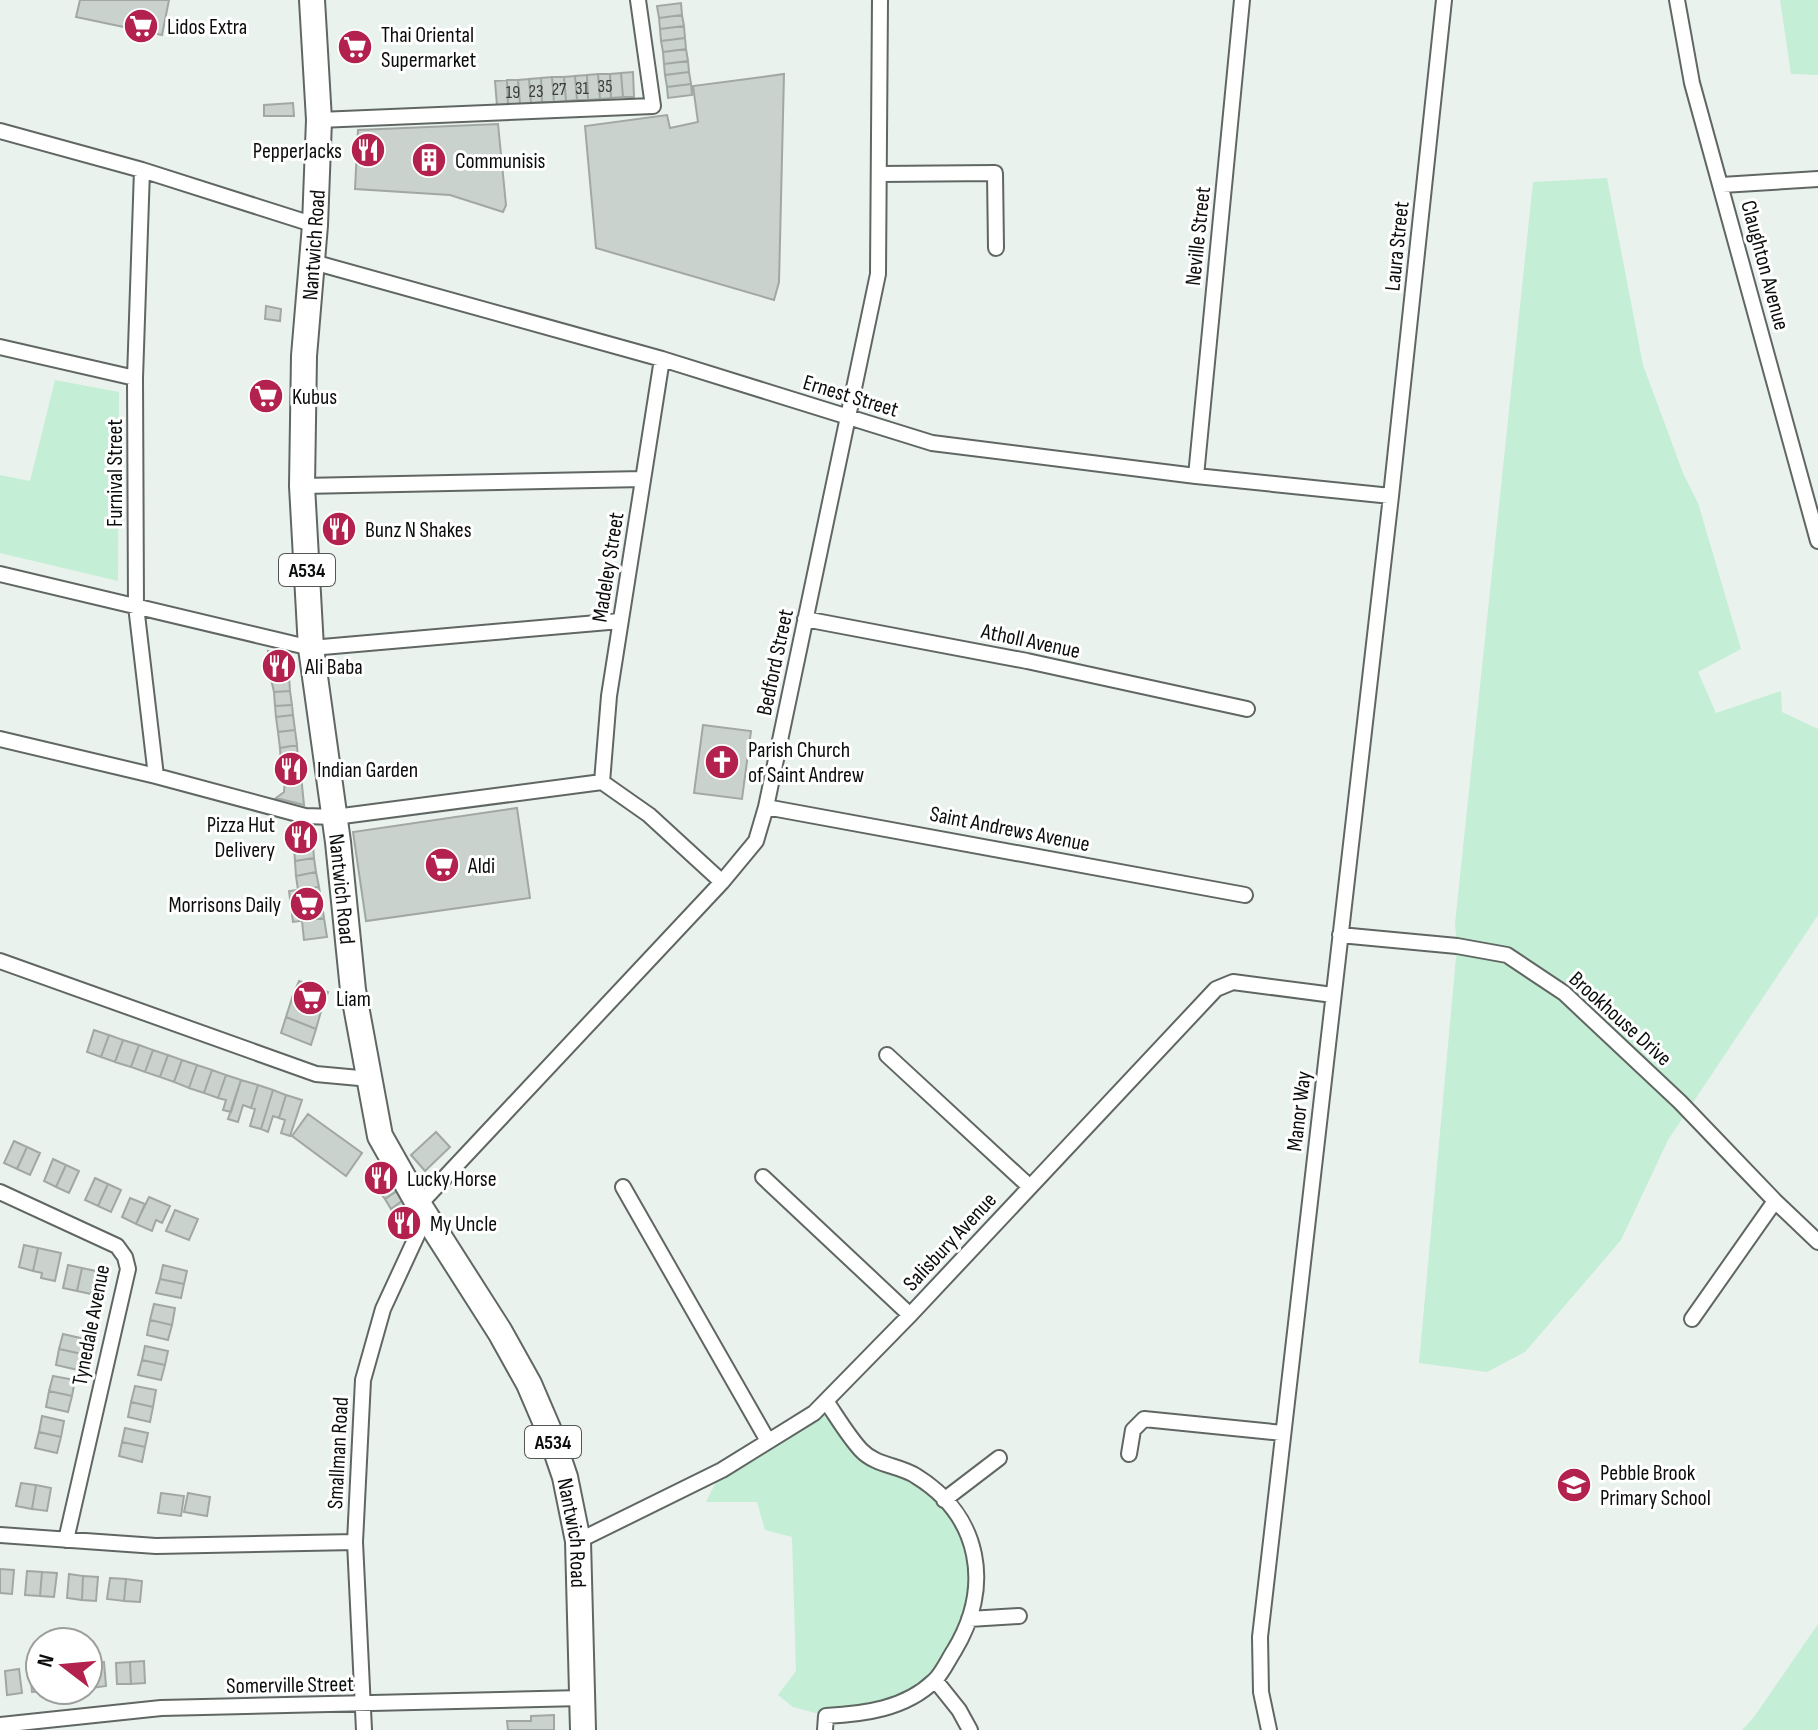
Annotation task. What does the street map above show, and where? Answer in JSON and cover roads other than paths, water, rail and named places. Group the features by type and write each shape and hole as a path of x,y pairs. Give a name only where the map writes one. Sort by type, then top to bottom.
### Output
{"main road":[{"name":"Nantwich Road","path":"312,0 319,120 313,262 304,356 302,486 311,648 335,817 353,990 380,1136 500,1332 540,1409 565,1477 578,1541 583,1730"}],"street":[{"path":"319,120 653,106 638,0"},
{"name":"Bedford Street","path":"423,1210 756,841 766,807 878,274 880,0"},
{"name":"Neville Street","path":"1196,476 1242,0"},
{"name":"Laura Street","path":"1391,496 1444,0"},
{"name":"Claughton Avenue","path":"1677,0 1692,83 1818,541"},
{"path":"0,131 142,170 315,225"},
{"name":"Furnival Street","path":"142,170 135,378 136,606 156,776"},
{"path":"880,174 995,173 996,248"},
{"path":"1722,185 1818,179"},
{"name":"Ernest Street","path":"313,262 662,359 932,443 1196,476 1391,496"},
{"path":"0,347 135,378"},
{"name":"Madeley Street","path":"602,782 609,696 662,359"},
{"path":"302,486 643,479"},
{"name":"Manor Way","path":"1269,1730 1261,1692 1260,1637 1391,496"},
{"path":"0,574 311,648 620,621"},
{"name":"Atholl Avenue","path":"805,619 1027,661 1247,709"},
{"path":"0,739 305,816 335,817 602,782 649,815 722,882"},
{"name":"Saint Andrews Avenue","path":"766,807 1245,895"},
{"name":"Brookhouse Drive","path":"1340,935 1457,946 1507,955 1564,993 1680,1102 1818,1242"},
{"path":"0,961 316,1074 370,1079"},
{"name":"Salisbury Avenue","path":"578,1541 722,1470 814,1413 1216,989 1233,982 1333,995"},
{"path":"887,1055 1030,1187"},
{"path":"763,1177 910,1315"},
{"path":"623,1187 768,1441"},
{"name":"Tynedale Avenue","path":"0,1192 117,1246 125,1257 128,1269 66,1540"},
{"path":"1692,1319 1775,1201"},
{"name":"Smallman Road","path":"364,1730 355,1542 363,1380 383,1309 423,1210"},
{"path":"825,1730 826,1716 879,1711 909,1698 935,1680 962,1638 979,1573 973,1542 952,1508 912,1473 885,1466 862,1452 826,1401"},
{"path":"1129,1454 1133,1430 1144,1419 1283,1433"},
{"path":"944,1500 999,1458"},
{"path":"0,1535 156,1546 355,1542"},
{"path":"969,1619 1019,1616"},
{"path":"935,1680 959,1710 970,1730"},
{"name":"Somerville Street","path":"0,1725 161,1708 582,1698"}],"place":[{"name":"Lidos Extra","path":"141,26"},
{"name":"Thai Oriental Supermarket","path":"355,47"},
{"name":"PepperJacks","path":"368,150"},
{"name":"Communisis","path":"429,160"},
{"name":"Kubus","path":"266,396"},
{"name":"Bunz N Shakes","path":"339,529"},
{"name":"Ali Baba","path":"279,666"},
{"name":"Parish Church of Saint Andrew","path":"722,762"},
{"name":"Indian Garden","path":"291,769"},
{"name":"Pizza Hut Delivery","path":"301,837"},
{"name":"Aldi","path":"442,865"},
{"name":"Morrisons Daily","path":"307,904"},
{"name":"Liam","path":"310,998"},
{"name":"Lucky Horse","path":"381,1178"},
{"name":"My Uncle","path":"404,1223"},
{"name":"Pebble Brook Primary School","path":"1574,1485"}]}
